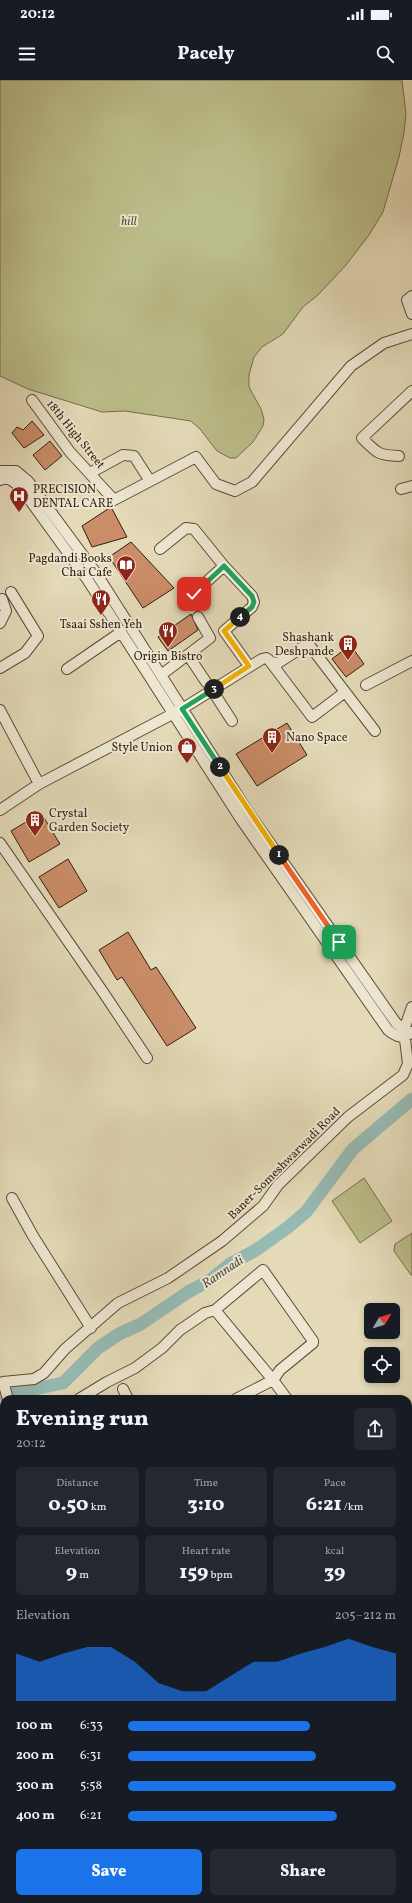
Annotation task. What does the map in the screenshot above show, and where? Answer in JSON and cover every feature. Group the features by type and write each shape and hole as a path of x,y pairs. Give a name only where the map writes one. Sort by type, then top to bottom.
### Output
{"street":[{"path":"412,296 407,300 412,314"},
{"name":"18th High Street","path":"32,400 70,452 114,500 196,457 216,484 235,491 252,482 351,366 384,343 412,334"},
{"path":"399,456 382,455 377,453 362,438 412,391"},
{"path":"90,473 123,455 134,456 150,481"},
{"path":"0,471 16,471 240,818 388,1030 397,1037 407,1032"},
{"path":"0,480 4,478 24,484 96,573 248,812 396,1023 407,1032"},
{"path":"401,489 412,486"},
{"path":"160,549 186,528 194,529 224,566 252,596 254,602 252,607 224,631 249,666"},
{"path":"194,594 224,566"},
{"path":"0,623 6,610 1,600 15,590 38,636 25,653 0,668"},
{"path":"161,675 210,638 198,617"},
{"path":"67,669 121,632"},
{"path":"271,662 278,663 308,645 375,731"},
{"path":"188,655 232,721"},
{"path":"0,810 39,784 182,709 209,686 266,658 271,662 312,717 345,692"},
{"path":"366,685 412,660"},
{"path":"0,710 39,784"},
{"path":"0,844 111,1003 147,1058"},
{"path":"407,1032 412,1007"},
{"name":"Baner-Someshwarwadi Road","path":"2,1381 34,1378 44,1373 65,1349 118,1303 168,1278 222,1241 263,1206 278,1185 343,1122 403,1075 408,1064 407,1032"},
{"path":"12,1198 33,1236 91,1328"},
{"path":"86,1395 135,1368 162,1348 180,1330 205,1313 215,1310 263,1270 313,1343 280,1370 273,1380 244,1395"},
{"path":"215,1310 284,1395"},
{"path":"2,1381 7,1395"},
{"path":"123,1390 126,1395"}],"green space":[{"name":"hill","path":"0,80 402,80 406,114 404,133 399,157 383,212 369,235 346,265 318,295 303,307 283,334 262,347 254,357 249,375 249,387 261,409 264,419 263,426 253,442 236,458 230,458 217,451 200,429 191,421 125,411 102,412 28,389 0,376"},
{"path":"364,1178 392,1221 360,1243 332,1201"},
{"path":"412,1233 411,1275 394,1251 395,1244"}],"building":[{"path":"32,421 44,435 24,448 12,433 17,427 23,430"},
{"path":"50,441 62,456 45,470 33,455"},
{"path":"111,507 127,537 92,547 82,526"},
{"path":"131,542 174,588 143,608 109,557"},
{"path":"191,614 198,630 168,651 158,637"},
{"name":"Shashank Deshpande","path":"345,649 348,654 354,650 364,664 346,677 332,659"},
{"name":"Nano Space","path":"287,723 307,755 257,786 236,754"},
{"name":"Crystal Garden Society","path":"41,813 60,844 29,862 11,831"},
{"name":"Crystal Garden Society","path":"68,859 87,891 59,908 39,877"},
{"path":"128,932 151,970 156,967 196,1028 167,1046 122,977 117,980 99,950"}],"waterway":[{"name":"Ramnadi","path":"0,1394 20,1392 63,1383 98,1348 119,1334 141,1324 188,1292 209,1281 230,1264 256,1250 287,1228 306,1212 353,1149 412,1099"}],"place":[{"name":"PRECISION DENTAL CARE","path":"19,513"},
{"name":"Pagdandi Books Chai Cafe","path":"126,582"},
{"name":"Tsaai Sshen Yeh","path":"101,616"},
{"name":"Origin Bistro","path":"168,648"},
{"name":"Shashank Deshpande","path":"348,661"},
{"name":"Nano Space","path":"272,754"},
{"name":"Style Union","path":"187,764"},
{"name":"Crystal Garden Society","path":"35,837"}],"route":[{"path":"194,594 224,566 252,596 254,602 252,607 224,631 249,666 182,709 248,812 339,942"}]}
